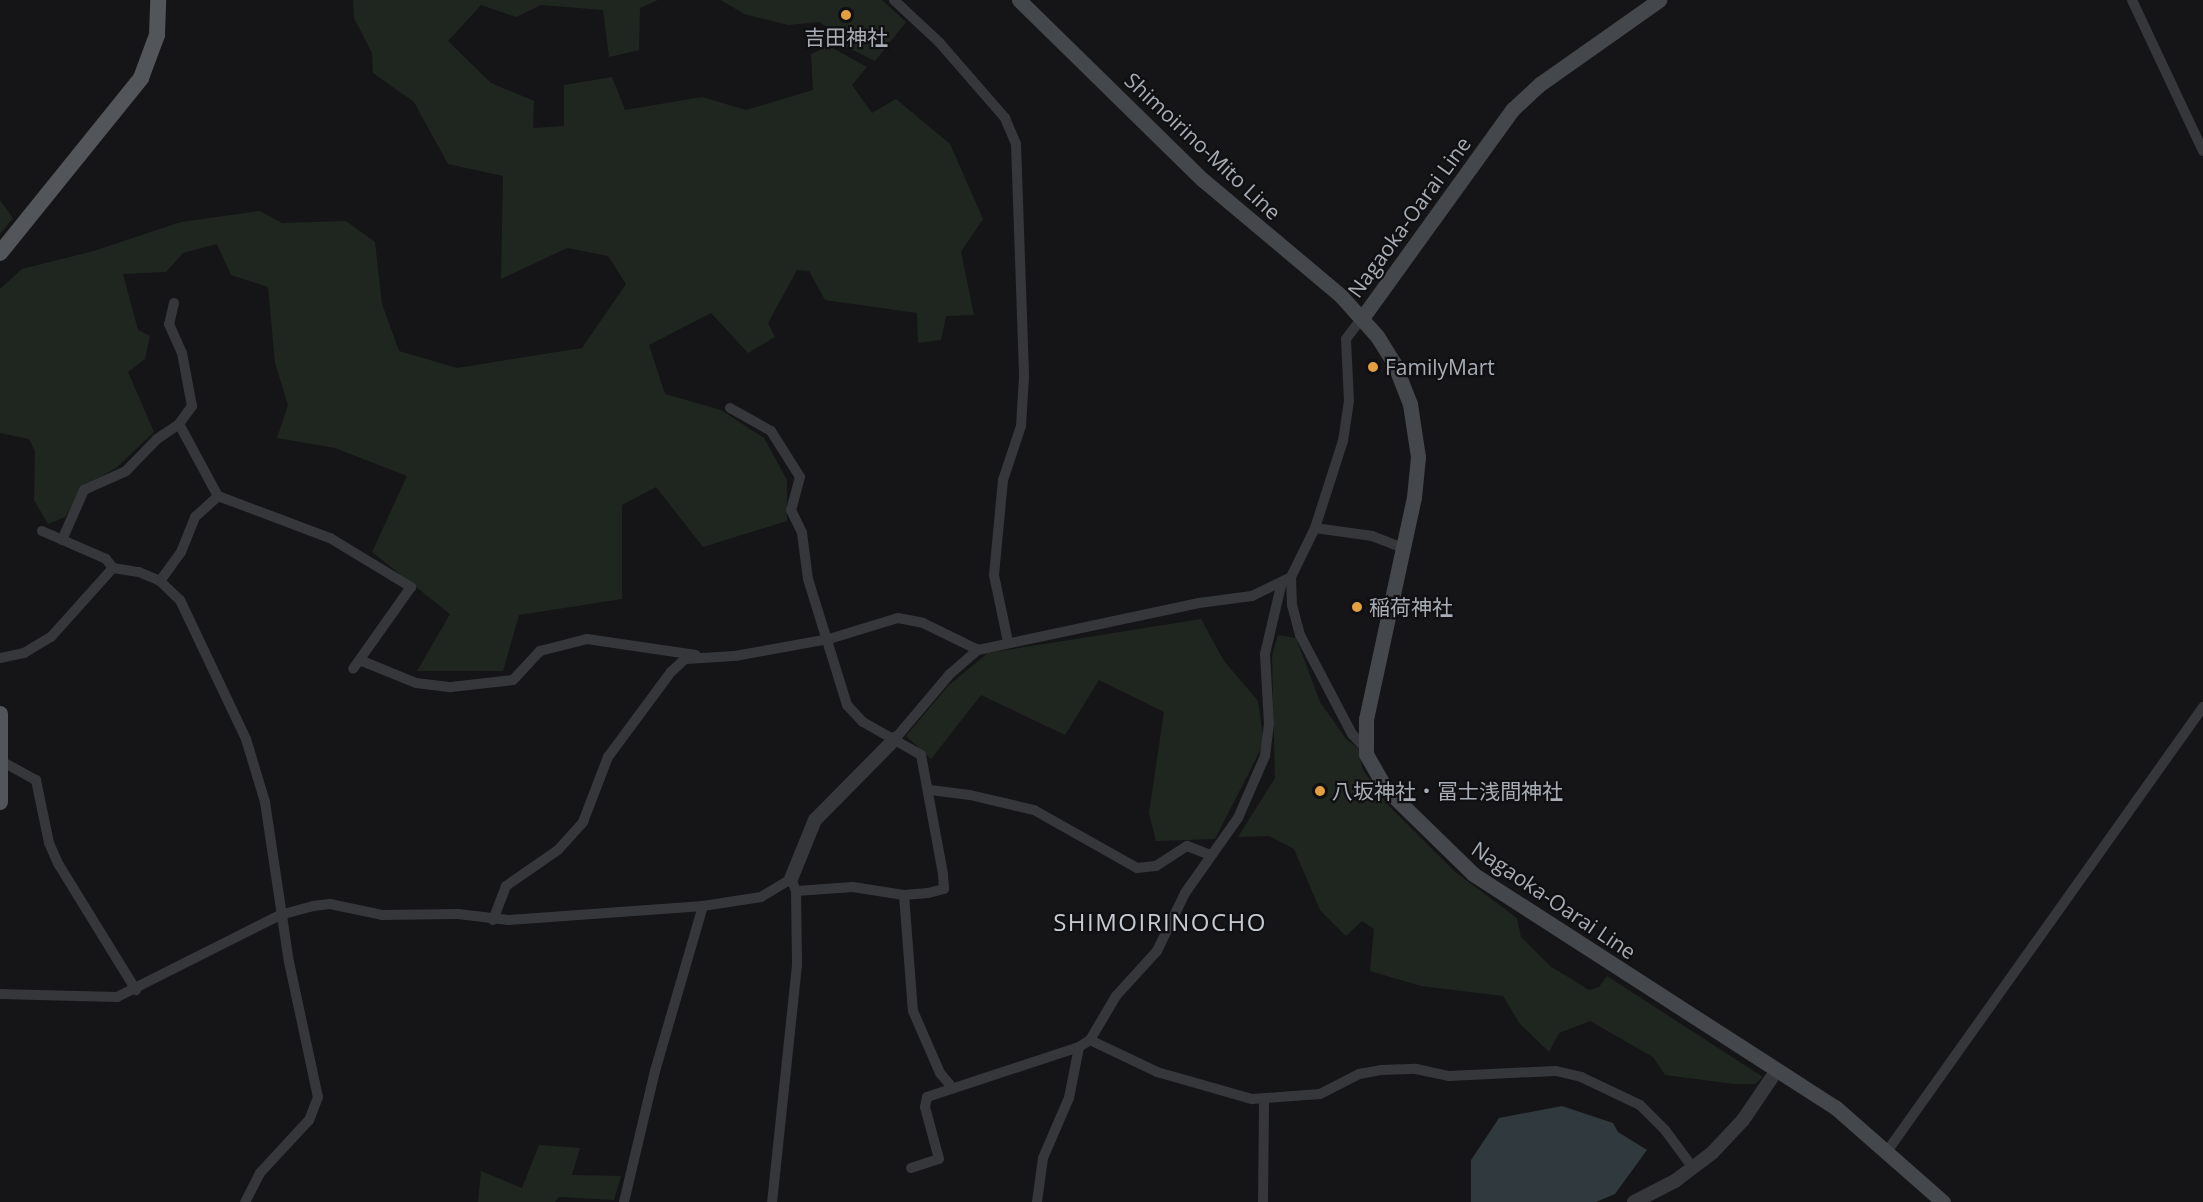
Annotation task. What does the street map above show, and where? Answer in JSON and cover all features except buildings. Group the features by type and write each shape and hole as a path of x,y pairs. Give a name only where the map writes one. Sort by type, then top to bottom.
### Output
{"main road":[{"path":"0,253 141,78 157,35 158,0"},
{"name":"Shimoirino-Mito Line","path":"1019,0 1203,180 1362,318"},
{"name":"Nagaoka-Oarai Line","path":"1659,0 1540,84 1513,109 1362,318 1390,356 1413,422 1417,473 1367,710 1365,747 1371,767 1386,789 1473,874 1853,1120 1943,1202"},
{"path":"0,714 3,762 0,802"}],"street":[{"path":"894,0 939,42 1005,118 1016,144 1024,378 1021,426 1003,480 994,575 1008,642"},
{"path":"2132,0 2202,147"},
{"path":"62,540 84,490 126,471 157,439 179,424 192,406 183,353 169,324 174,303"},
{"path":"772,1202 795,992 793,885 815,820 895,740 950,674 978,650 1199,603 1252,596 1281,586 1291,577 1315,528 1347,419 1346,339 1362,318"},
{"path":"0,994 102,999 136,990 280,915 295,909 330,904 382,915 458,914 493,920 704,906 761,897 793,885 853,887 904,895 944,889 930,790 921,755 863,722 847,705 829,639 808,579 802,532 791,510 800,477 771,431 730,408"},
{"path":"179,424 218,496 330,538 411,587 362,661 353,669"},
{"path":"160,581 180,552 195,517 218,496"},
{"path":"1315,528 1372,536 1403,548"},
{"path":"42,531 106,559 113,568"},
{"path":"0,658 24,653 51,637 113,568 122,567 160,581 187,611 254,761 265,802 280,915 318,1097 309,1120 255,1179 245,1202"},
{"path":"1291,577 1292,605 1300,635 1352,734 1365,747"},
{"path":"911,1168 939,1159 926,1102 927,1096 951,1086 1079,1047 1090,1040 1111,1003 1157,951 1185,893 1238,818 1265,756 1269,724 1264,654 1281,586"},
{"path":"362,661 416,683 452,687 513,680 540,651 587,639 699,656 735,656 829,639 898,618 923,623 978,650"},
{"path":"493,920 506,886 558,850 583,822 608,757 664,680 685,659 699,656"},
{"path":"1888,1150 2203,707"},
{"path":"3,762 36,780 46,834 56,857 136,990"},
{"path":"930,790 970,795 1034,810 1137,868 1156,866 1187,846 1210,855"},
{"path":"904,895 913,1011 940,1073 951,1086"},
{"path":"624,1202 655,1071 704,906"},
{"path":"1090,1040 1157,1072 1264,1100 1320,1094 1359,1074 1381,1070 1416,1069 1449,1076 1556,1071 1581,1077 1640,1106 1665,1130 1693,1168"},
{"path":"1037,1202 1043,1158 1069,1098 1079,1047"},
{"path":"1634,1202 1693,1168 1730,1136 1777,1070"},
{"path":"1263,1202 1267,1137 1264,1100"}],"shaded area":[{"path":"353,0 658,0 640,8 639,50 609,57 603,10 541,5 516,17 481,5 448,41 491,83 534,101 533,128 564,126 564,85 612,77 625,110 702,97 746,110 813,90 811,54 829,46 867,67 852,85 872,113 896,99 950,144 983,219 961,252 974,315 946,316 941,340 918,343 917,313 825,300 809,271 797,270 768,323 775,337 748,353 711,313 649,345 665,394 721,410 764,438 787,480 787,521 703,547 656,487 622,505 622,599 519,615 503,671 417,671 450,614 372,552 407,476 335,448 277,438 288,405 275,363 268,287 231,275 217,244 183,253 166,272 123,274 138,330 150,336 145,359 128,372 154,432 116,468 83,487 65,517 48,524 34,500 35,451 29,439 0,433 0,289 22,269 94,251 181,222 260,211 282,223 346,221 375,242 382,304 399,351 457,368 582,348 626,284 608,256 567,248 501,279 503,176 448,164 414,102 373,73 372,53 354,18"},
{"path":"721,0 882,0 906,22 875,61 832,40 831,30 819,22 788,25 744,14"},
{"path":"0,200 13,218 0,234"},
{"path":"1201,619 1224,661 1258,701 1264,743 1215,839 1156,841 1149,813 1164,712 1099,680 1065,735 981,695 931,759 906,736 949,685 988,653"},
{"path":"1278,635 1296,638 1320,702 1346,739 1358,748 1363,770 1387,804 1455,872 1517,918 1521,937 1550,966 1589,990 1599,987 1607,976 1763,1077 1755,1084 1734,1084 1665,1075 1653,1057 1590,1021 1559,1033 1549,1052 1520,1024 1503,996 1421,986 1370,971 1374,929 1362,921 1346,936 1320,910 1294,849 1269,836 1238,837 1275,778 1272,656"},
{"path":"1562,1106 1613,1123 1618,1132 1647,1150 1615,1194 1596,1202 1471,1202 1471,1160 1499,1118"},
{"path":"539,1145 580,1148 572,1175 621,1176 614,1200 559,1197 555,1202 478,1202 481,1171 522,1188"}],"place":[{"name":"吉田神社","path":"846,15"},
{"name":"FamilyMart","path":"1373,367"},
{"name":"稲荷神社","path":"1357,607"},
{"name":"八坂神社・冨士浅間神社","path":"1320,791"}],"district":[{"name":"SHIMOIRINOCHO","path":"1160,922"}]}
